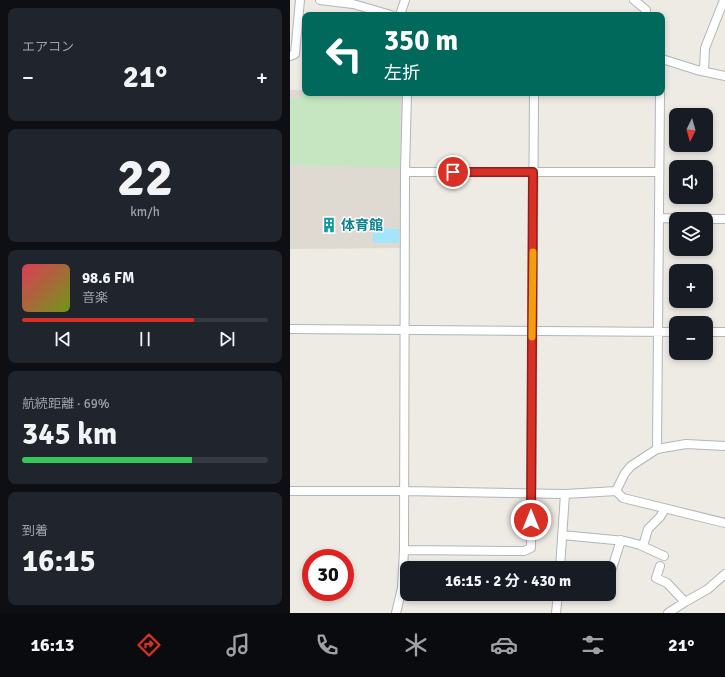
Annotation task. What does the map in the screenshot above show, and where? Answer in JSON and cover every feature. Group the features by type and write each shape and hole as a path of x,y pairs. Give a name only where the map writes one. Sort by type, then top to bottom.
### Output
{"street":[{"path":"290,56 295,54 300,0"},
{"path":"320,0 352,4 380,12"},
{"path":"401,12 405,0"},
{"path":"634,0 646,10 646,12"},
{"path":"704,71 705,48 724,0"},
{"path":"665,61 725,76"},
{"path":"396,613 402,588 404,550 407,96"},
{"path":"404,550 524,551 531,548 534,96"},
{"path":"658,449 660,96"},
{"path":"406,172 659,172"},
{"path":"660,218 669,218"},
{"path":"713,219 725,219"},
{"path":"290,329 669,332"},
{"path":"713,332 725,332"},
{"path":"616,491 625,473 631,466 658,449 686,444 725,446"},
{"path":"290,491 531,492 565,494 616,491 623,498 725,523"},
{"path":"560,561 565,494"},
{"path":"643,546 648,529 660,517 665,509"},
{"path":"562,535 621,540 643,546 664,556"},
{"path":"614,561 621,540"},
{"path":"660,566 656,578 667,584 685,602"},
{"path":"668,613 708,589 725,574"},
{"path":"556,613 557,601"}],"shaded area":[{"path":"290,90 302,90 302,96 403,96 403,248 290,249"}],"green space":[{"path":"302,93 302,96 319,96 319,98 400,99 400,168 290,165 290,98 301,98"}],"water":[{"path":"373,228 399,229 399,243 373,243"}],"slow traffic":[{"path":"532,337 533,252"}],"place":[{"name":"体育館","path":"329,225"}],"route":[{"path":"453,172 533,172 531,520"}]}
